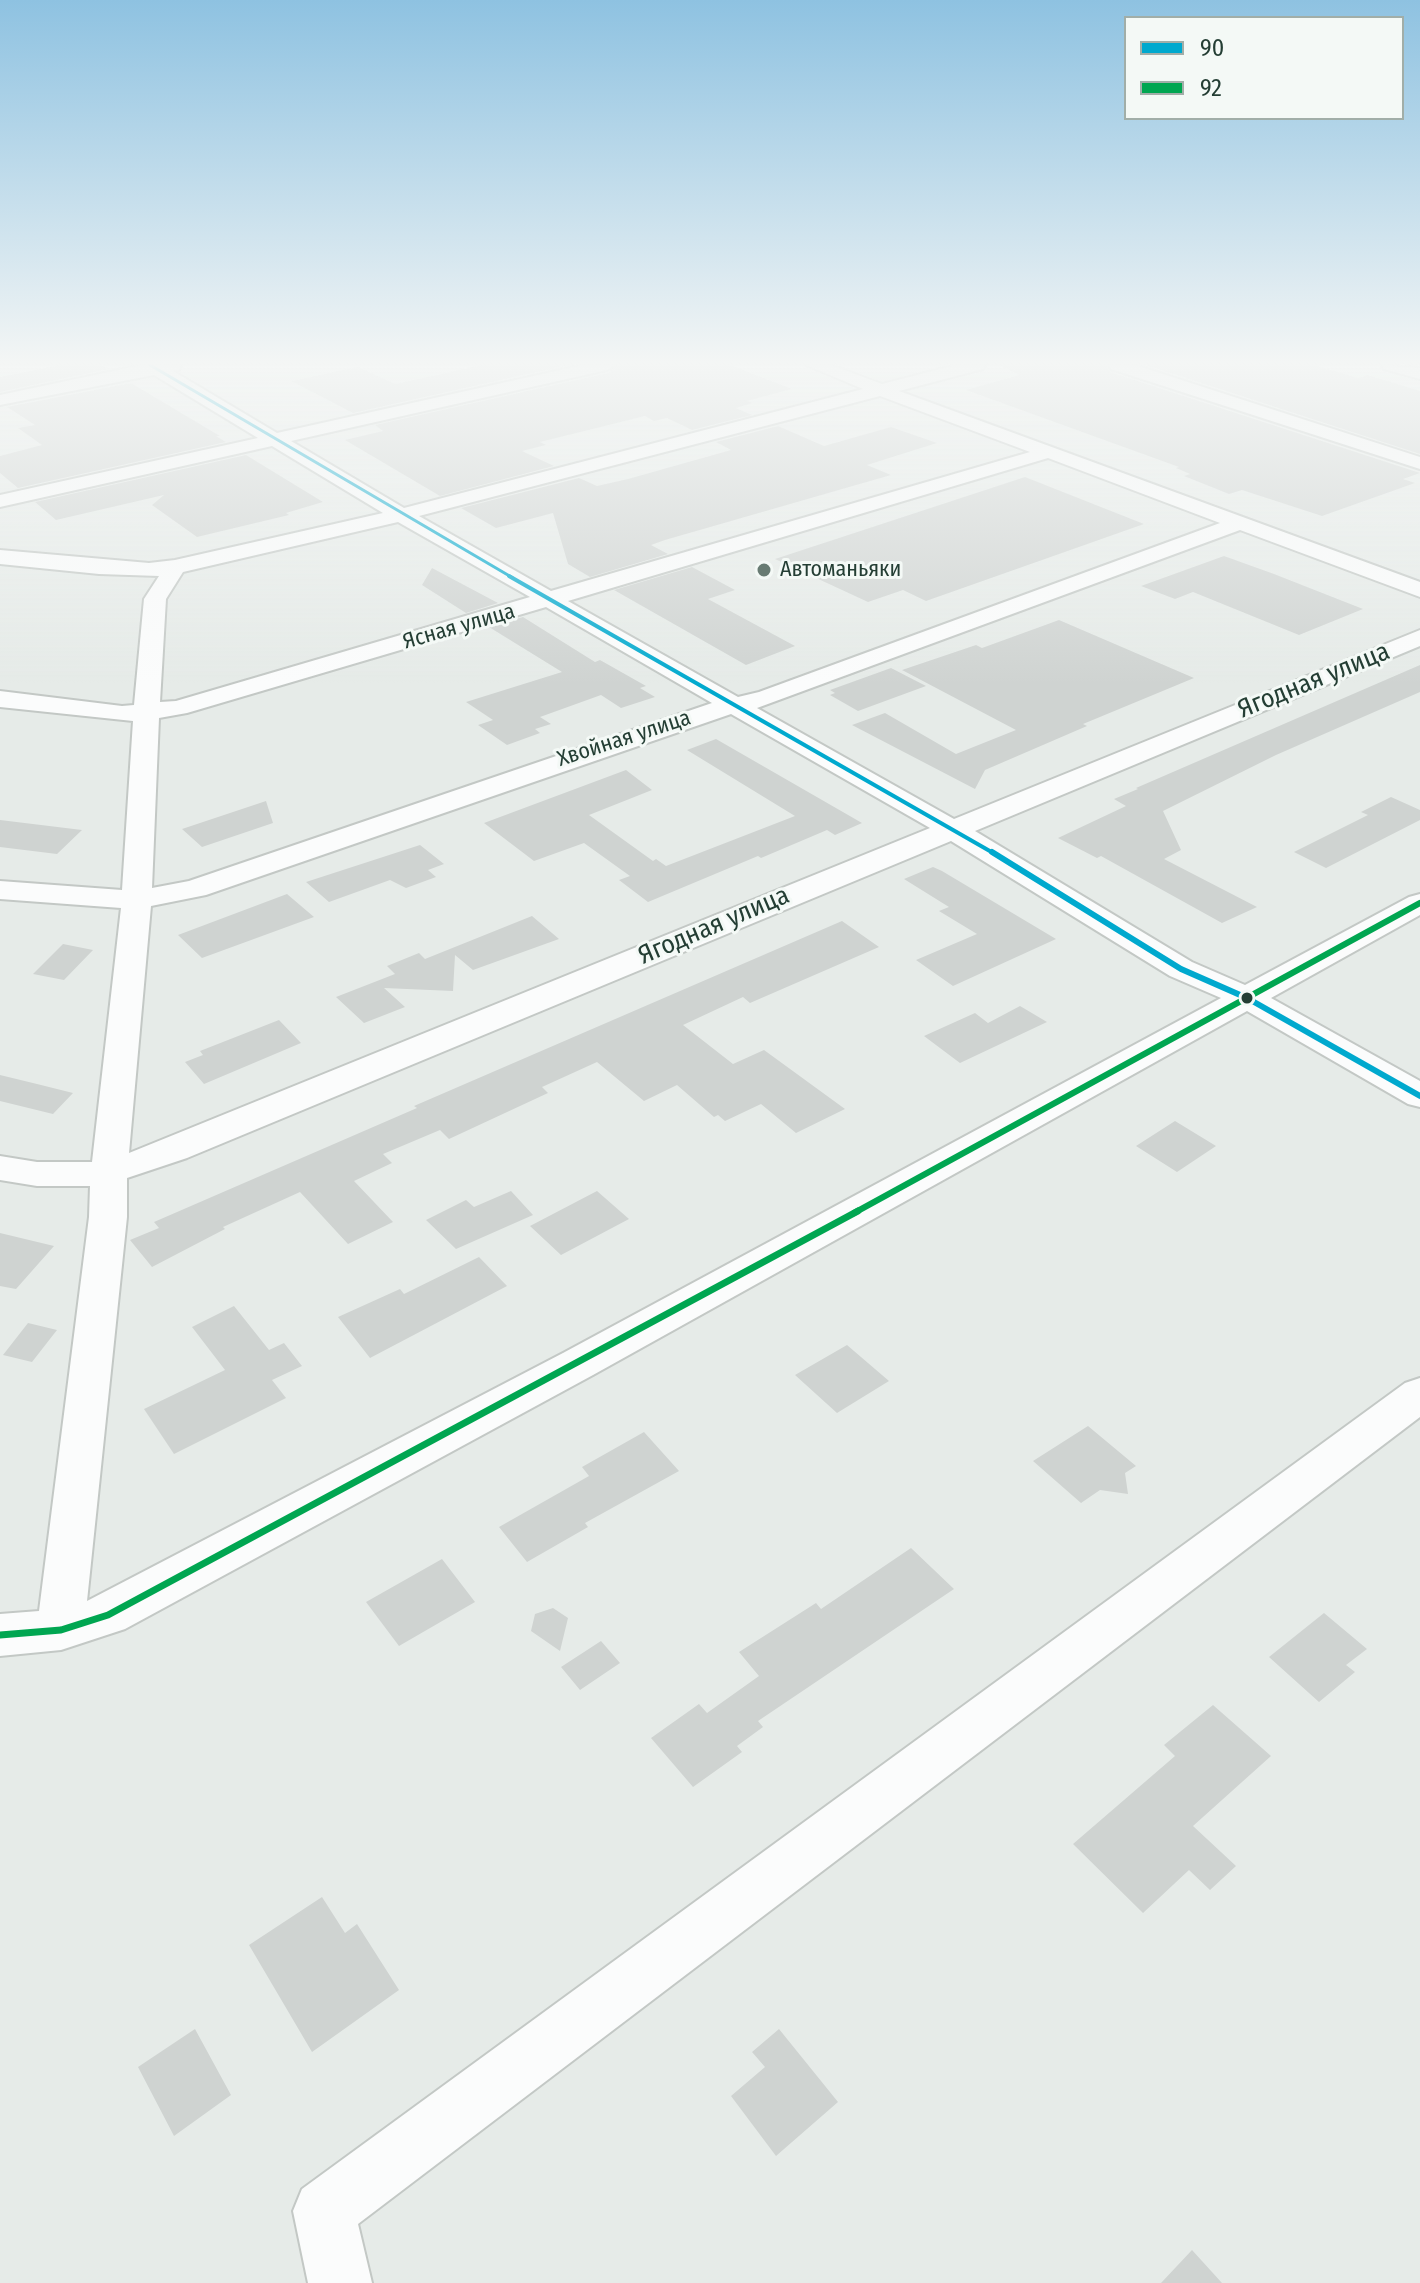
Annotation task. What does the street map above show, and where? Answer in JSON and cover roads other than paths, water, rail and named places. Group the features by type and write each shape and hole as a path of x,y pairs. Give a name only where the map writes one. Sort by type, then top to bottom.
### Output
{"street":[{"path":"0,501 131,472"},
{"path":"330,472 952,829 1181,969 1247,998 1420,1096"},
{"path":"0,557 149,570 175,567 566,472"},
{"name":"Ясная улица","path":"0,699 104,713 146,713 195,704 983,472"},
{"path":"1100,472 1420,590"},
{"name":"Хвойная улица","path":"0,890 137,900 179,893 244,873 517,775 734,704 766,698 1237,524"},
{"path":"61,1630 69,1536 108,1217 109,1171 137,900 155,599 175,567"},
{"name":"Ягодная улица","path":"0,1168 63,1175 109,1171 174,1150 1420,637"},
{"path":"0,1635 61,1630 108,1615 578,1364 1420,903"},
{"path":"340,2283 324,2211 1420,1394"}],"place":[{"name":"Автоманьяки","path":"764,570"}]}
